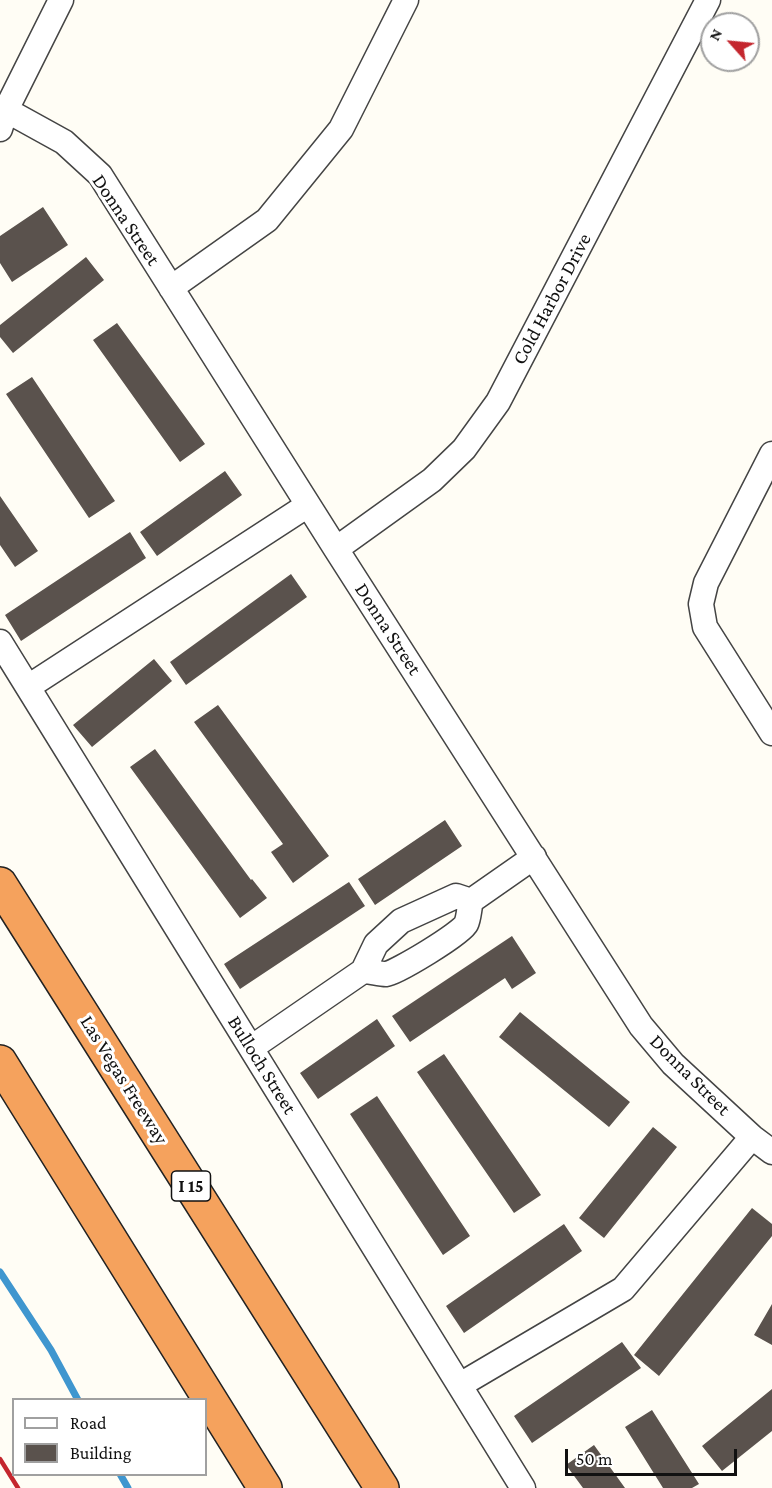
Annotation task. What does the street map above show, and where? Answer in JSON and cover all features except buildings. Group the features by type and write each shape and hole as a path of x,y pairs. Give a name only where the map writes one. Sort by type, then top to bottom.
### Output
{"highway":[{"name":"Las Vegas Freeway","path":"0,884 382,1488"},
{"path":"0,1062 266,1488"}],"street":[{"path":"3,119 61,0"},
{"path":"171,288 267,220 341,129 406,0"},
{"name":"Cold Harbor Drive","path":"336,549 432,480 464,449 498,402 708,0"},
{"name":"Donna Street","path":"3,119 64,142 100,175 641,1026 673,1064 752,1137 772,1152"},
{"path":"772,454 706,584 702,604 705,627 772,733"},
{"path":"28,687 308,505"},
{"name":"Bulloch Street","path":"0,642 523,1488"},
{"path":"363,970 387,974 404,967 451,939 466,925 471,901 534,857"},
{"path":"251,1048 363,970 376,944 400,921 456,896 471,901"},
{"path":"460,1385 623,1289 752,1137"}],"waterway":[{"path":"0,1272 51,1350 77,1398"},
{"path":"121,1476 128,1488"}],"railway":[{"path":"0,1459 18,1488"}]}
